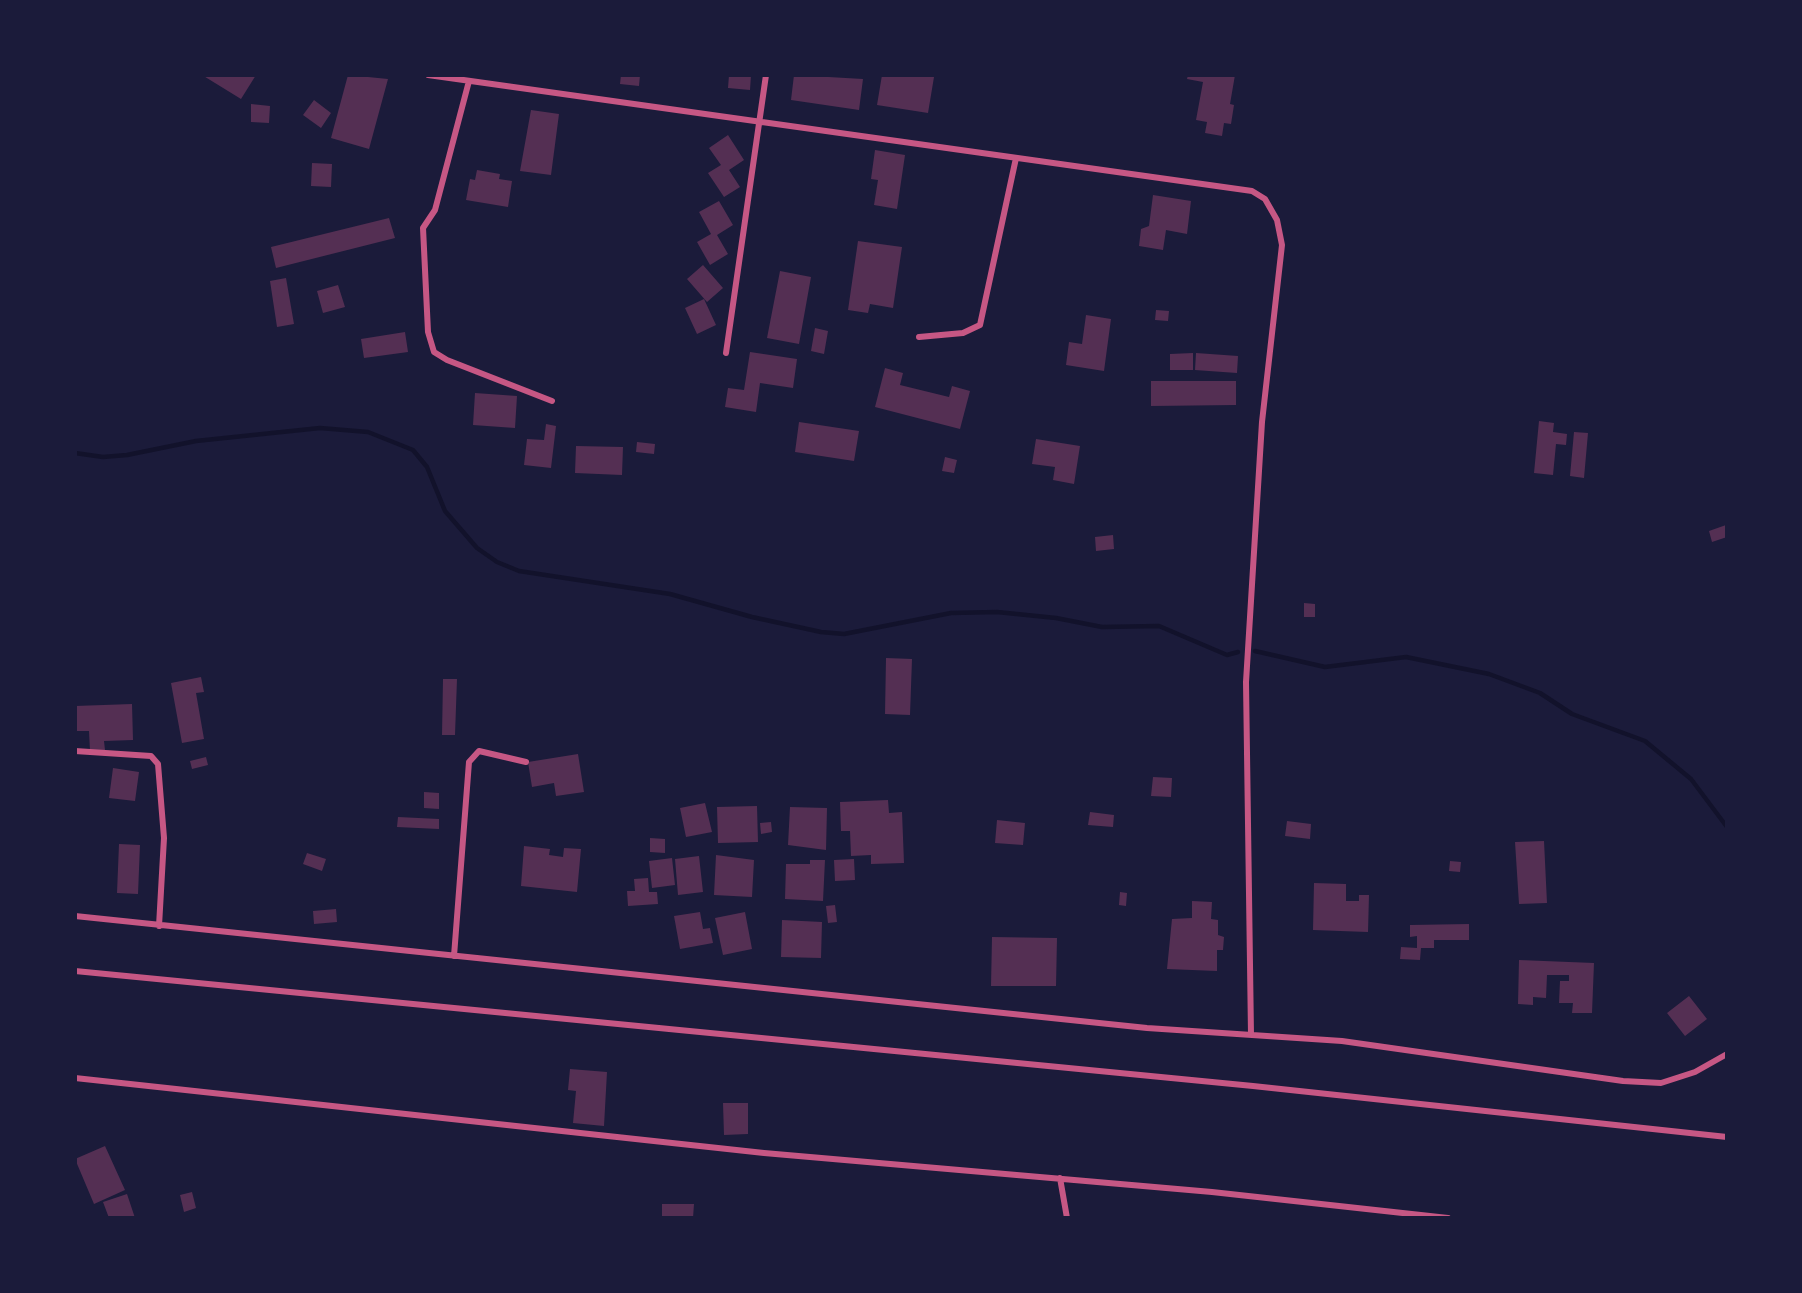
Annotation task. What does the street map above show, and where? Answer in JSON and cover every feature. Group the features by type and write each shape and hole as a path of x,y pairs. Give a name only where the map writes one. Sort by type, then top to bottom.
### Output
{"street":[{"path":"428,75 1252,191 1265,199 1277,220 1282,245 1262,422 1245,682 1251,1035"},
{"path":"726,353 766,75"},
{"path":"469,81 435,210 423,228 428,332 434,352 447,360 552,401"},
{"path":"919,337 962,333 980,325 1016,159"},
{"path":"75,751 151,756 158,764 162,780 164,838 159,926"},
{"path":"454,956 469,762 479,751 526,762"},
{"path":"75,916 1147,1028 1342,1041 1623,1081 1661,1083 1695,1072 1727,1054"},
{"path":"75,971 1253,1086 1727,1137"},
{"path":"75,1077 764,1153 1060,1178 1448,1218"},
{"path":"1060,1178 1067,1218"}],"building":[{"path":"202,75 256,75 241,99"},
{"path":"348,75 388,79 369,149 331,138"},
{"path":"621,75 640,75 639,86 620,84"},
{"path":"729,75 751,75 750,90 728,88"},
{"path":"794,75 863,79 859,110 791,100"},
{"path":"882,75 934,77 928,113 877,105"},
{"path":"1188,75 1235,75 1230,104 1234,105 1231,124 1224,123 1222,136 1205,133 1207,122 1196,120 1203,82 1187,79"},
{"path":"314,100 331,113 321,128 303,115"},
{"path":"251,104 270,106 269,123 251,122"},
{"path":"531,110 559,114 551,175 520,171"},
{"path":"728,135 744,160 729,170 740,187 724,197 708,173 721,165 709,148"},
{"path":"875,150 905,155 897,209 874,205 878,180 871,179"},
{"path":"312,163 332,164 331,187 311,186"},
{"path":"477,170 500,174 499,179 512,181 508,207 466,200 470,179 475,180"},
{"path":"1153,195 1191,201 1187,234 1166,230 1163,250 1139,246 1141,229 1149,226"},
{"path":"719,201 733,225 717,235 728,254 710,265 697,242 711,234 699,212"},
{"path":"389,218 395,238 276,268 271,247"},
{"path":"858,241 902,247 893,308 870,304 868,313 848,310"},
{"path":"703,265 723,288 707,302 687,279"},
{"path":"780,271 811,277 799,344 767,338"},
{"path":"286,278 294,324 277,327 270,281"},
{"path":"338,285 345,307 323,313 317,291"},
{"path":"704,299 716,325 697,334 685,308"},
{"path":"1156,310 1169,311 1168,321 1155,320"},
{"path":"1086,315 1111,319 1104,371 1066,365 1069,342 1082,344"},
{"path":"815,328 828,331 824,354 811,351"},
{"path":"405,332 408,352 364,358 361,339"},
{"path":"750,352 797,359 793,388 760,383 756,412 725,407 728,388 744,390"},
{"path":"1193,353 1193,370 1170,370 1170,354"},
{"path":"1196,353 1238,356 1237,373 1195,370"},
{"path":"885,368 903,373 900,385 949,397 952,386 970,391 960,429 875,407"},
{"path":"1151,381 1236,381 1236,405 1151,406"},
{"path":"475,393 517,396 515,428 473,425"},
{"path":"1539,421 1554,423 1553,432 1567,434 1566,445 1556,444 1553,475 1534,473"},
{"path":"799,422 859,431 854,461 795,452"},
{"path":"546,424 556,426 551,468 524,465 527,439 544,440"},
{"path":"1574,432 1588,433 1584,478 1570,476"},
{"path":"1036,439 1080,446 1074,484 1053,480 1055,467 1032,464"},
{"path":"637,442 655,444 654,454 636,452"},
{"path":"576,446 623,447 622,475 575,473"},
{"path":"945,457 957,460 954,473 942,471"},
{"path":"1726,525 1727,537 1712,542 1709,531"},
{"path":"1113,535 1114,549 1096,551 1095,537"},
{"path":"1304,603 1315,604 1315,617 1304,617"},
{"path":"886,658 912,659 910,715 885,714"},
{"path":"201,677 204,692 196,693 204,739 182,743 171,683"},
{"path":"443,679 457,679 455,735 442,735"},
{"path":"132,704 133,740 104,741 105,750 90,751 89,731 75,731 75,706"},
{"path":"578,754 584,792 556,796 554,783 532,787 528,762"},
{"path":"206,757 208,765 192,769 190,761"},
{"path":"113,768 139,772 135,801 109,798"},
{"path":"1153,777 1172,778 1171,797 1151,796"},
{"path":"424,792 439,793 439,809 424,808"},
{"path":"888,800 889,813 902,812 904,863 871,864 871,855 851,856 850,831 841,831 840,802"},
{"path":"705,803 712,832 686,837 680,808"},
{"path":"757,806 758,842 718,843 717,807"},
{"path":"790,807 827,808 826,850 788,845"},
{"path":"1090,812 1114,815 1113,827 1088,825"},
{"path":"398,817 439,819 439,829 397,827"},
{"path":"997,820 1025,823 1023,845 995,843"},
{"path":"1287,821 1311,824 1310,839 1285,836"},
{"path":"771,822 772,832 761,834 760,823"},
{"path":"650,838 665,839 665,853 650,852"},
{"path":"1544,841 1547,903 1519,904 1515,842"},
{"path":"119,844 140,845 138,894 117,893"},
{"path":"524,846 550,849 549,855 563,857 564,848 581,849 577,892 521,886"},
{"path":"307,853 326,859 322,871 303,864"},
{"path":"716,855 754,860 752,897 714,895"},
{"path":"699,856 703,892 678,895 675,859"},
{"path":"672,858 675,885 652,888 649,861"},
{"path":"854,859 855,880 835,881 834,860"},
{"path":"810,860 825,860 823,901 785,899 786,864 810,864"},
{"path":"1450,861 1461,862 1460,872 1449,871"},
{"path":"648,878 649,892 657,892 658,904 628,906 627,891 635,891 634,879"},
{"path":"1314,883 1346,884 1346,901 1359,901 1359,895 1369,895 1368,932 1313,930"},
{"path":"1120,892 1127,893 1126,906 1119,905"},
{"path":"1192,901 1212,902 1211,919 1218,920 1218,935 1224,937 1223,950 1217,950 1217,971 1167,969 1172,919 1192,918"},
{"path":"835,905 837,922 828,923 826,906"},
{"path":"336,909 337,922 314,924 313,911"},
{"path":"700,912 703,929 710,928 713,943 680,949 674,916"},
{"path":"745,912 752,949 723,955 715,918"},
{"path":"782,920 822,922 821,958 781,957"},
{"path":"1469,924 1469,940 1434,940 1434,948 1421,948 1420,960 1400,959 1401,947 1417,948 1417,936 1410,937 1410,925"},
{"path":"992,937 1057,938 1056,986 991,986"},
{"path":"1519,960 1594,963 1592,1013 1572,1013 1573,1003 1559,1003 1560,981 1569,981 1569,975 1547,975 1546,998 1533,997 1533,1005 1518,1004"},
{"path":"1689,996 1707,1019 1685,1036 1667,1013"},
{"path":"570,1069 607,1072 604,1126 573,1123 576,1091 568,1090"},
{"path":"723,1103 748,1103 748,1134 724,1135"},
{"path":"105,1146 125,1190 94,1204 75,1159"},
{"path":"192,1192 196,1208 184,1212 180,1195"},
{"path":"127,1194 135,1218 109,1218 103,1202"},
{"path":"662,1204 694,1204 693,1218 662,1218"}],"waterway":[{"path":"75,453 103,457 127,455 196,441 320,428 368,432 413,450 427,467 445,511 477,548 497,562 519,571 670,594 752,617 821,632 844,634 951,613 997,612 1056,618 1102,627 1159,626 1227,655 1238,652"},
{"path":"1255,651 1325,667 1406,657 1489,674 1540,693 1572,714 1645,741 1691,779 1727,827"}]}
